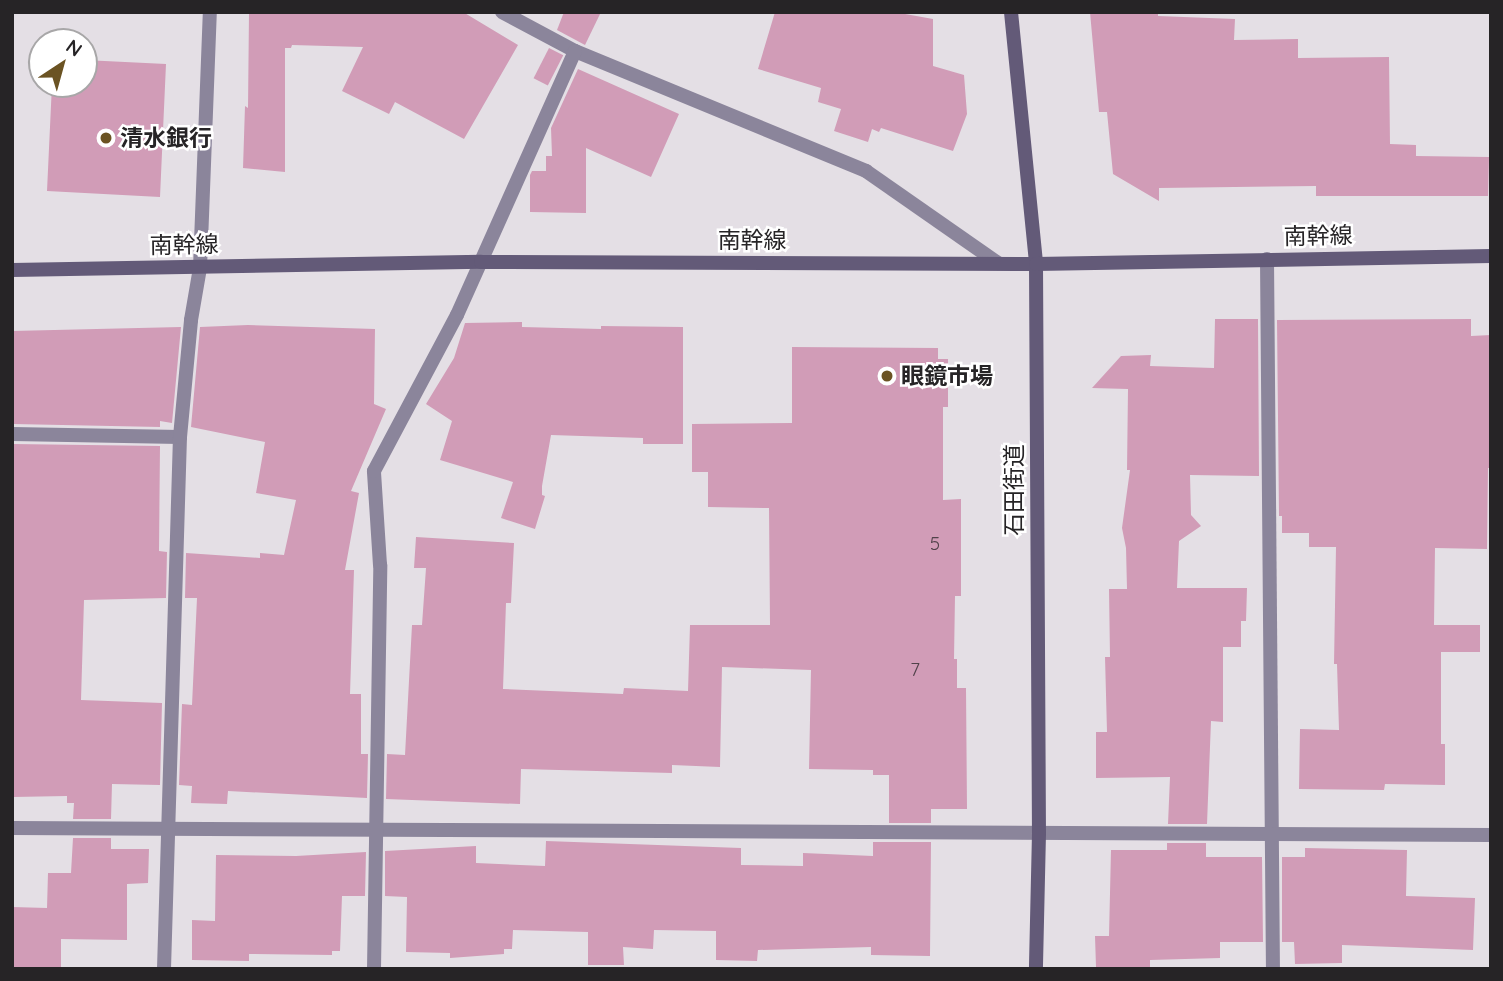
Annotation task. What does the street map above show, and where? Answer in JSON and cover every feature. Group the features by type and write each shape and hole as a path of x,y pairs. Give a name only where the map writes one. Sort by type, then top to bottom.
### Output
{"main road":[{"name":"石田街道","path":"1011,12 1036,264 1039,832 1036,969"},
{"name":"南幹線","path":"12,270 481,262 1036,264 1491,256"}],"street":[{"path":"164,969 180,437 191,320 200,268 210,12"},
{"path":"502,12 575,51 866,171 998,263"},
{"path":"374,969 380,565 373,471 457,315 575,51"},
{"path":"1267,259 1274,834 1273,969"},
{"path":"12,434 180,437"},
{"path":"12,828 377,832 1491,835"}],"building":[{"path":"249,12 463,12 518,45 464,139 395,102 389,114 342,91 363,47 292,45 291,48 285,48 285,172 243,168 245,106 248,108"},
{"path":"564,12 601,12 585,45 557,30"},
{"path":"775,12 894,12 933,19 933,66 964,75 967,114 953,151 881,128 879,132 872,129 868,142 834,131 841,109 818,102 821,88 758,69"},
{"path":"1090,12 1158,13 1158,16 1235,19 1234,40 1298,39 1298,58 1389,57 1390,144 1416,145 1416,156 1489,157 1488,196 1316,196 1316,186 1159,188 1159,201 1113,174 1107,112 1099,112"},
{"path":"549,48 563,55 548,86 534,78"},
{"path":"98,61 166,64 160,197 47,191 51,98 98,98"},
{"path":"578,69 679,114 651,177 586,148 586,213 530,212 530,175 532,171 546,171 546,156 552,156 551,128"},
{"path":"1215,319 1258,319 1259,476 1190,475 1191,515 1201,526 1179,541 1177,588 1247,588 1246,621 1241,621 1241,647 1223,647 1223,722 1211,721 1207,824 1168,824 1170,777 1096,778 1096,732 1107,732 1105,657 1110,657 1109,589 1127,589 1126,548 1122,528 1130,470 1127,470 1128,389 1092,388 1121,356 1151,355 1150,366 1214,368"},
{"path":"1471,319 1471,336 1491,335 1491,468 1488,468 1487,549 1435,548 1434,625 1480,625 1480,652 1441,652 1441,744 1445,744 1445,785 1385,784 1384,790 1299,789 1300,729 1339,730 1337,664 1334,664 1336,547 1309,547 1309,533 1282,533 1282,516 1279,516 1277,320"},
{"path":"522,322 522,327 683,327 683,444 643,444 643,438 551,435 542,486 542,495 545,496 535,529 501,518 513,482 440,460 452,421 426,404 454,358 465,323"},
{"path":"248,325 375,329 374,404 386,409 351,491 359,493 345,570 354,570 350,694 361,694 361,754 368,754 367,798 228,791 227,804 191,803 192,786 179,785 182,704 192,705 197,598 185,598 186,553 260,558 260,553 284,555 296,500 256,493 265,442 191,427 200,327"},
{"path":"181,327 172,423 160,421 160,427 13,424 12,331"},
{"path":"792,347 938,348 938,359 948,359 948,407 943,407 943,500 961,499 961,596 955,596 954,659 957,659 957,688 966,688 967,809 931,809 931,823 889,823 889,775 873,775 873,770 809,769 811,670 722,667 720,767 672,765 672,773 521,769 520,804 386,799 387,754 405,755 412,625 422,625 426,568 414,568 416,537 514,543 511,603 506,603 503,689 623,694 624,688 688,691 690,625 770,625 769,508 708,507 708,472 692,472 692,424 792,423"},
{"path":"13,444 160,446 159,551 167,552 166,598 84,600 81,700 162,703 160,785 112,784 111,819 73,819 74,803 67,803 67,796 13,797"},
{"path":"73,838 111,838 111,849 149,849 148,883 127,884 127,940 61,939 61,969 12,969 12,907 47,908 48,873 71,873"},
{"path":"546,841 741,848 741,865 803,866 803,853 873,856 873,842 931,842 930,956 871,955 871,947 758,950 757,961 716,960 716,931 654,930 653,949 623,947 624,965 588,965 588,932 513,930 512,949 504,949 504,954 450,958 450,953 406,952 407,897 385,896 385,851 476,846 476,863 545,866"},
{"path":"1167,843 1206,843 1206,857 1262,857 1263,942 1220,942 1220,958 1150,960 1150,967 1096,967 1095,936 1109,936 1111,850 1167,850"},
{"path":"1305,848 1407,850 1406,896 1475,898 1473,950 1342,945 1342,963 1295,964 1294,942 1282,942 1282,857 1305,857"},
{"path":"366,852 365,896 342,896 340,951 332,951 332,955 249,954 249,961 192,960 192,920 215,921 216,855 296,856"}],"place":[{"name":"清水銀行","path":"106,138"},
{"name":"眼鏡市場","path":"887,376"}]}
